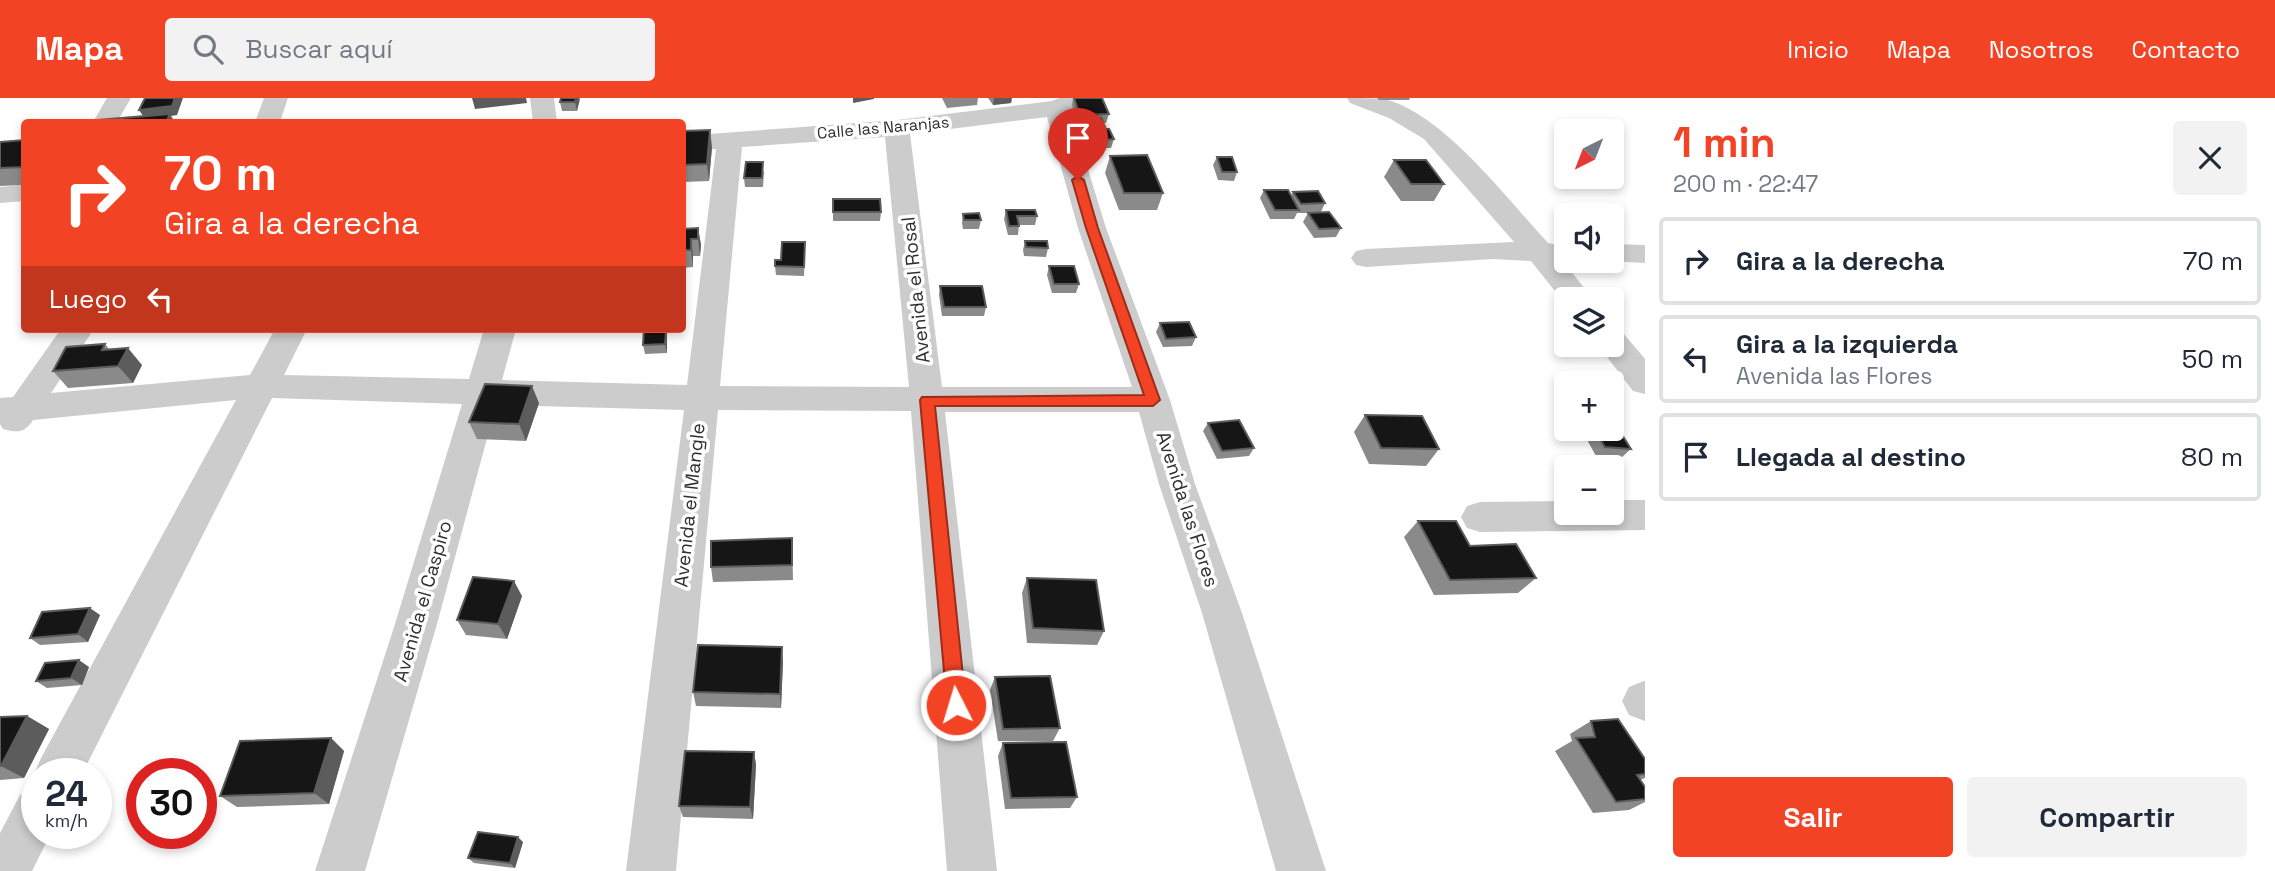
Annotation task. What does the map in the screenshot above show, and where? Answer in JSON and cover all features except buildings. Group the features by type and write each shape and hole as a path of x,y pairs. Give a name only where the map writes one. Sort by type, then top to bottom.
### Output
{"street":[{"path":"107,119 119,98"},
{"path":"269,119 276,98"},
{"path":"542,98 545,119"},
{"path":"1359,98 1389,107 1412,118 1433,134 1553,253 1571,287"},
{"name":"Calle las Naranjas","path":"686,144 897,128 1068,103"},
{"name":"Avenida las Flores","path":"1068,103 1092,228 1153,400 1177,484 1222,613 1301,871"},
{"name":"Avenida el Rosal","path":"897,128 928,400 972,871"},
{"name":"Avenida el Mangle","path":"651,871 700,398 730,140"},
{"path":"0,195 21,194"},
{"path":"1366,258 1493,250 1553,253"},
{"path":"1624,253 1645,254"},
{"path":"0,436 12,410 75,333"},
{"path":"65,758 288,333"},
{"name":"Avenida el Caspiro","path":"340,871 416,624 499,333"},
{"path":"12,410 260,386 700,398 1153,400"},
{"path":"1480,517 1645,515"},
{"path":"6,871 21,842"}],"route":[{"path":"956,705 928,400 1153,400 1092,228 1078,180"}]}
